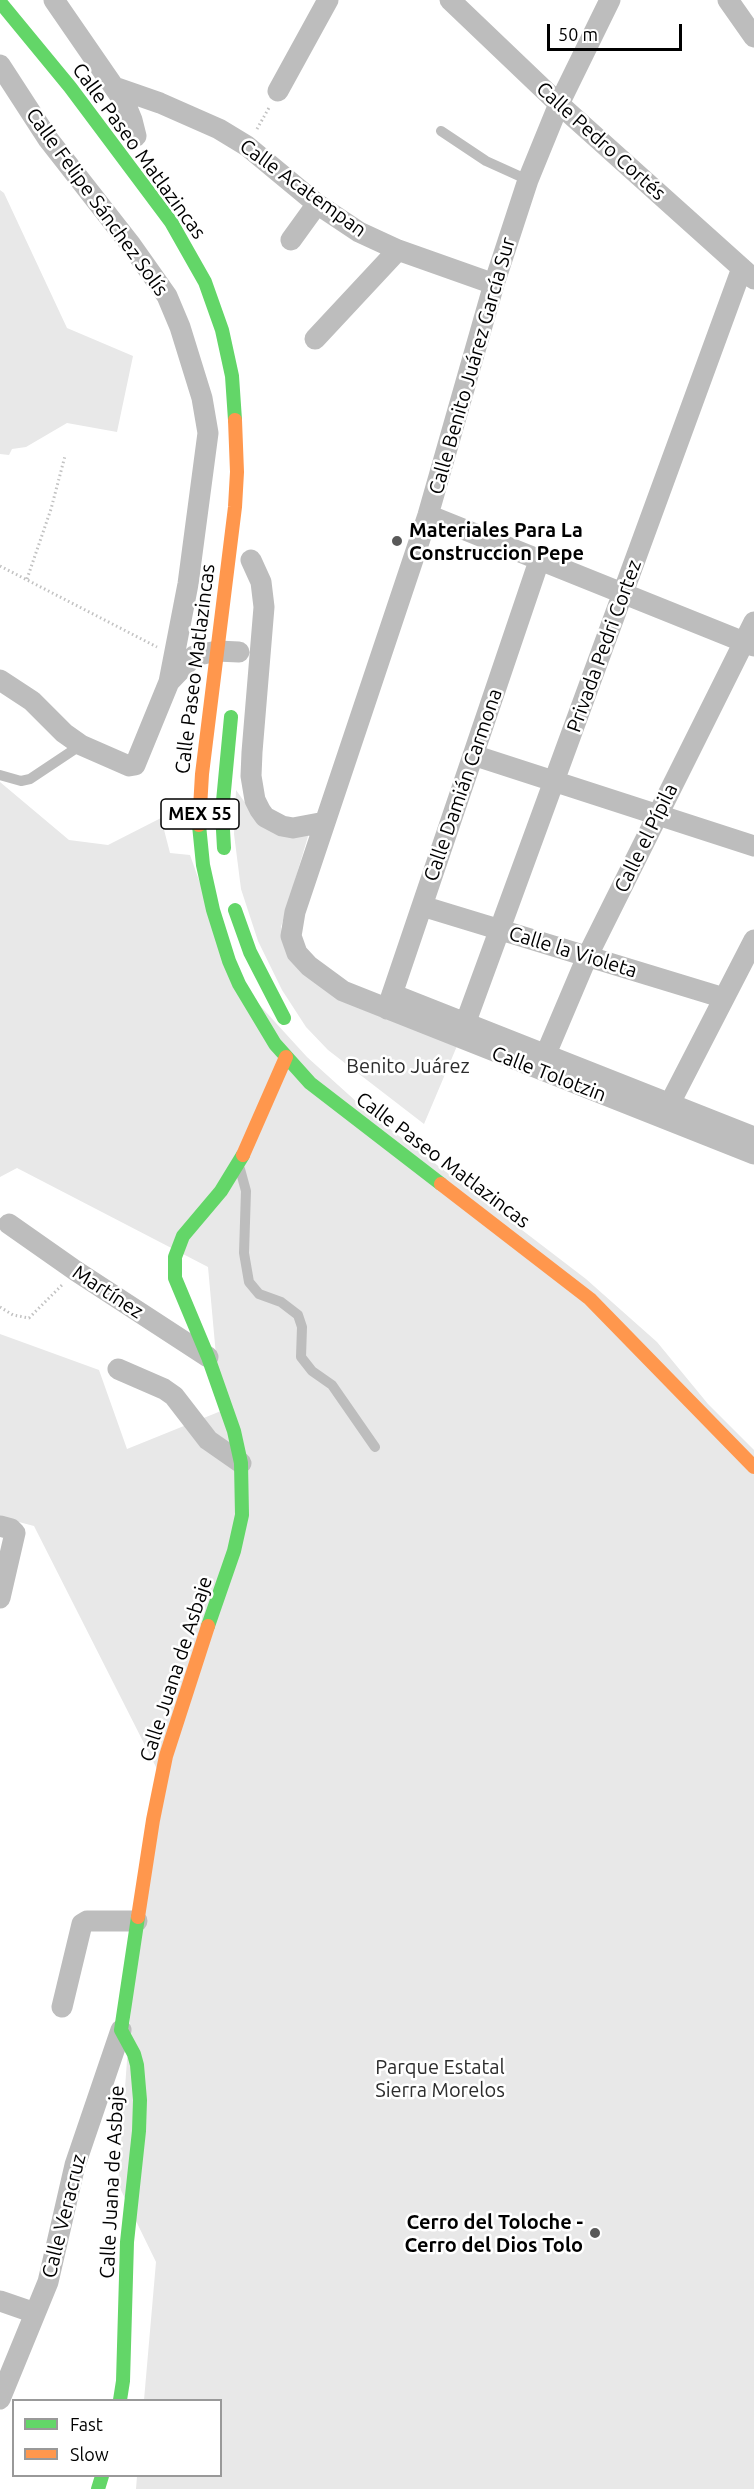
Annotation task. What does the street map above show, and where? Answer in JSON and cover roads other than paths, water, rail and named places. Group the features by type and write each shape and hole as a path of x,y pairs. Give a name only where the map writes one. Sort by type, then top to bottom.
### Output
{"main road":[{"name":"Calle Paseo Matlazincas","path":"0,2 70,87 171,222 198,268 216,309 232,376 237,432 235,507 200,793 200,827 203,865 213,910 229,961 254,1010 286,1057 310,1083 590,1299 754,1467"},
{"name":"Calle Paseo Matlazincas","path":"114,110 139,141"},
{"path":"248,583 251,555"},
{"name":"MEX 55","path":"226,864 222,812 234,698"},
{"path":"233,900 250,952 274,1001 294,1034"},
{"name":"Calle Juana de Asbaje","path":"120,2399 123,2381 127,2242 139,2131 140,2100 137,2065 134,2054 121,2030 137,1921 166,1756 236,1542 242,1515 241,1463 234,1431 208,1357 178,1290 175,1278 176,1257 183,1236 221,1191 239,1165 286,1057"}],"street":[{"path":"54,0 130,112 139,141"},
{"path":"279,91 328,0"},
{"name":"Calle Pedro Cortés","path":"450,0 559,104 748,273"},
{"name":"Calle Benito Juárez García Sur","path":"293,945 291,925 428,515 494,284 528,180 559,104 610,0"},
{"path":"728,0 754,37"},
{"name":"Calle Felipe Sánchez Solís","path":"0,65 48,139 131,245 167,296 180,327 202,398 208,433 170,682 134,766 129,766 81,745"},
{"name":"Calle Acatempan","path":"114,87 188,115 247,146 318,204 359,232 398,250 494,284"},
{"path":"291,240 318,204"},
{"path":"315,339 398,250"},
{"name":"Privada Pedri Cortez","path":"465,1024 624,594 748,273"},
{"path":"428,515 749,644"},
{"path":"251,555 261,582 264,607 252,752 251,776 255,800 265,817 282,826 293,828 326,822"},
{"name":"Calle Damián Carmona","path":"389,1001 539,561"},
{"name":"Calle el Pípila","path":"545,1056 587,957 657,815 749,644 754,622"},
{"path":"170,682 194,656 217,651 239,652"},
{"path":"0,680 32,701 64,733 81,745"},
{"path":"473,755 754,846"},
{"name":"Calle la Violeta","path":"422,906 724,998"},
{"path":"669,1105 754,940"},
{"name":"Calle Tolotzin","path":"293,945 303,960 325,980 344,991 389,1001 465,1024 754,1137"},
{"name":"Calle Tolotzin","path":"389,1001 754,1154"},
{"name":"Martínez","path":"9,1224 76,1271 208,1357"},
{"path":"118,1369 164,1389 174,1396 208,1440 241,1463"},
{"path":"0,1598 7,1531"},
{"path":"62,2007 82,1924 87,1921 137,1921"},
{"name":"Calle Veracruz","path":"0,2399 5,2377 35,2313 52,2266 75,2165 121,2030"},
{"path":"0,2301 35,2313"}],"lane":[{"path":"441,131 486,161 528,180"},
{"path":"0,775 21,781 30,779 81,745"},
{"path":"239,1165 246,1191 244,1253 249,1282 259,1294 281,1302 298,1315 302,1328 301,1357 312,1371 332,1385 375,1447"}],"place":[{"name":"Materiales Para La Construccion Pepe","path":"397,541"},
{"name":"Cerro del Toloche - Cerro del Dios Tolo","path":"595,2233"}],"park label":[{"name":"Benito Juárez","path":"408,1066"},
{"name":"Parque Estatal Sierra Morelos","path":"440,2078"}]}
